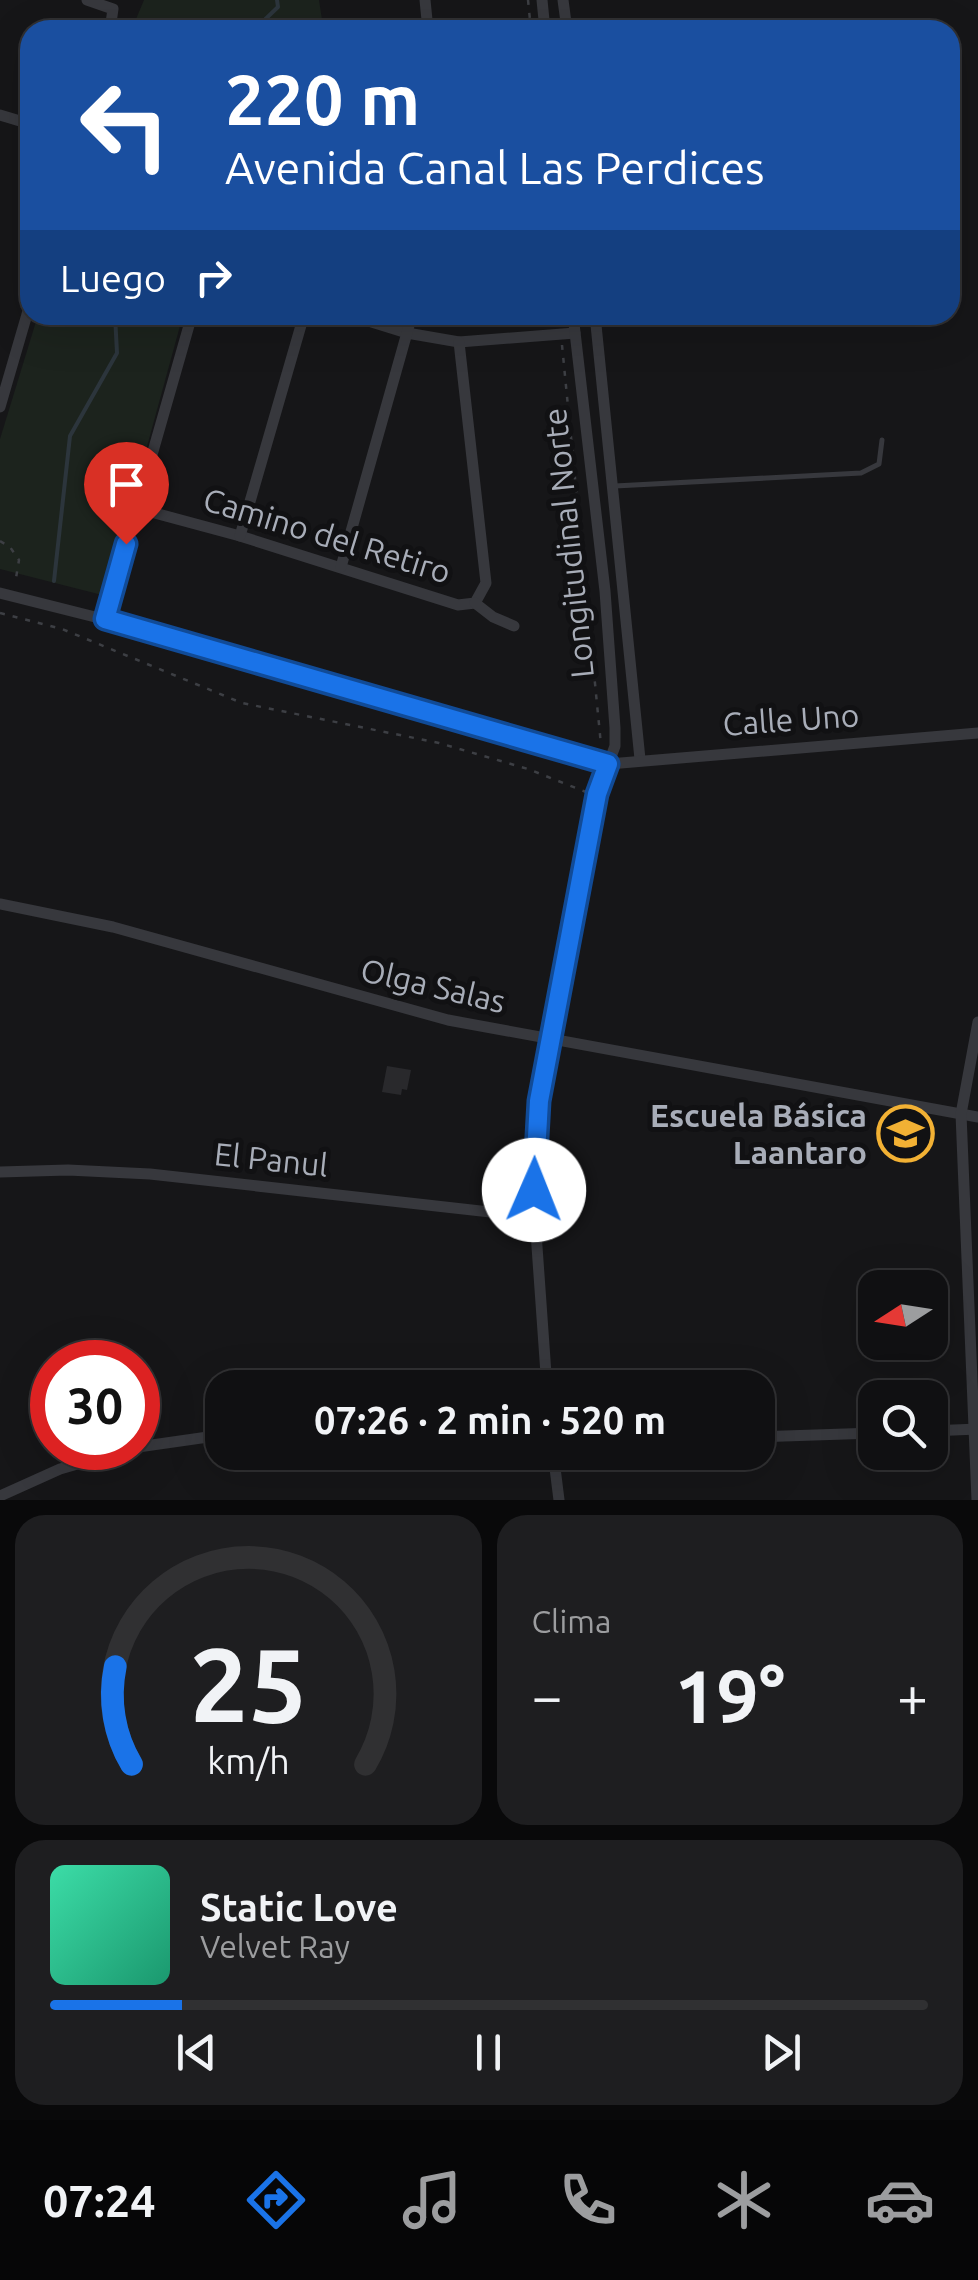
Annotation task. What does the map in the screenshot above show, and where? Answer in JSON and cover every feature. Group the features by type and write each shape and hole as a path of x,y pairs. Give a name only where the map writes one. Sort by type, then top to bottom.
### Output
{"street":[{"path":"87,0 108,5 115,13 113,20"},
{"path":"0,406 24,325"},
{"path":"105,619 189,325"},
{"path":"240,536 301,325"},
{"path":"381,325 459,342 575,333"},
{"path":"340,567 409,325"},
{"name":"Longitudinal Norte","path":"546,1370 535,1132 597,794 616,728 605,591 574,325"},
{"name":"Longitudinal Norte","path":"596,325 640,759"},
{"name":"Camino del Retiro","path":"136,508 240,536 458,606 476,602 486,583 459,342"},
{"path":"6,594 604,763"},
{"path":"476,602 493,617 514,626"},
{"name":"Calle Uno","path":"604,763 978,733"},
{"name":"Olga Salas","path":"0,904 113,927 401,1009 978,1117"},
{"path":"977,1500 961,1114 978,1022"},
{"name":"El Panul","path":"0,1172 136,1173 536,1216"},
{"path":"948,1431 976,1430"},
{"path":"775,1436 858,1434"},
{"path":"160,1444 205,1437"},
{"path":"0,1496 56,1470"},
{"path":"555,1470 559,1500"}],"lane":[{"path":"615,486 860,473 879,464 882,440"}],"path":[{"path":"561,334 604,763"},
{"path":"0,541 10,546 19,560 6,594"},
{"path":"0,613 62,630 242,704 439,743 597,794"}],"shaded area":[{"path":"144,0 319,0 322,20 134,20"},
{"path":"35,325 180,325 106,596 0,569 0,439"}],"building":[{"path":"387,1066 411,1070 407,1090 402,1089 401,1095 382,1092"}],"waterway":[{"path":"264,20 278,7 277,0"},
{"path":"54,581 70,436 117,353 116,325"}],"place":[{"name":"Escuela Básica Laantaro","path":"906,1134"}],"route":[{"path":"126,544 105,619 608,764 597,794 544,1070 535,1132 534,1190"}]}
